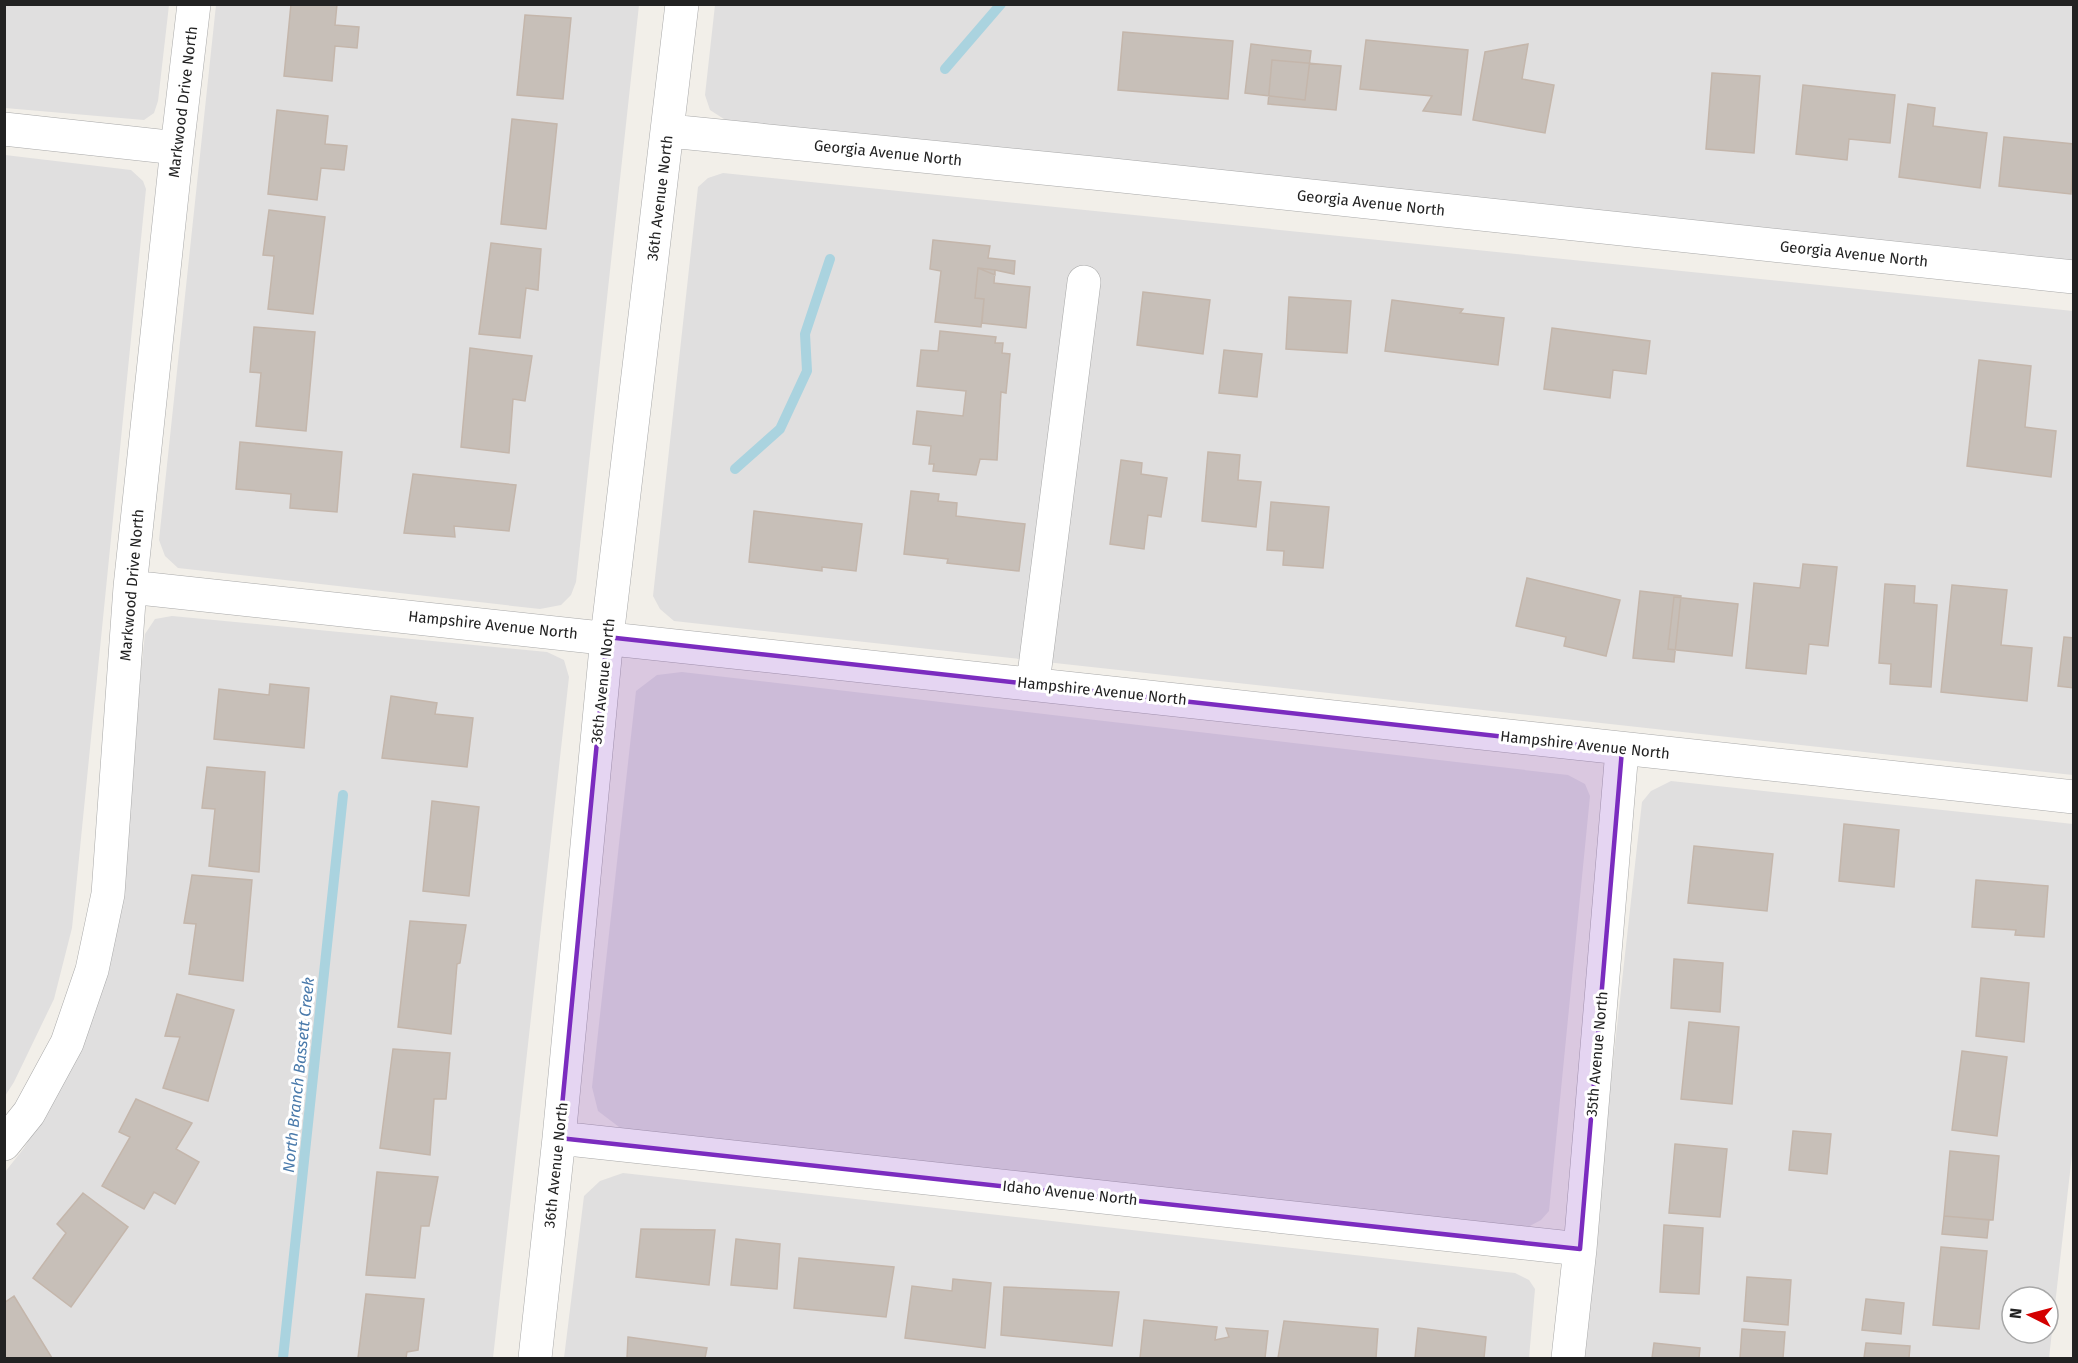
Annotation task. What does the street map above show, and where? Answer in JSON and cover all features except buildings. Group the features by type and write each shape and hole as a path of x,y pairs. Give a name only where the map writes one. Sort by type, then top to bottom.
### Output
{"street":[{"name":"Markwood Drive North","path":"4,1144 29,1113 67,1043 92,969 108,894 130,587 194,4"},
{"name":"36th Avenue North","path":"535,1359 559,1138 607,637 669,131 682,4"},
{"path":"4,129 177,148"},
{"name":"Georgia Avenue North","path":"669,131 2073,277"},
{"path":"1033,683 1084,282"},
{"name":"Hampshire Avenue North","path":"130,587 2073,797"},
{"name":"35th Avenue North","path":"1568,1359 1580,1249 1622,750"},
{"name":"Idaho Avenue North","path":"559,1138 1580,1249"}],"highlighted area":[{"path":"607,637 1622,750 1580,1249 559,1138"}],"shaded area":[{"path":"4,5 169,5 158,101 154,113 144,120 5,108"},
{"path":"216,5 639,5 576,582 571,595 561,605 540,609 178,568 165,556 159,540"},
{"path":"715,5 2073,5 2073,266 727,121 710,110 705,95"},
{"path":"5,155 131,170 143,181 146,189 72,928 54,999 5,1096"},
{"path":"723,173 2073,311 2073,775 674,621 660,609 653,596 698,187 708,178"},
{"path":"172,616 547,652 564,660 569,677 493,1358 5,1358 5,1172 24,1148 78,1057 108,974 145,634 155,619"},
{"path":"682,672 1568,775 1585,784 1590,796 1549,1211 1541,1220 1526,1228 623,1130 598,1111 592,1087 636,691 657,675"},
{"path":"1671,781 2073,824 2074,1137 2057,1285 2000,1285 2000,1345 2050,1345 2049,1358 1580,1358 1642,802 1651,791"},
{"path":"623,1173 1515,1273 1529,1280 1535,1289 1529,1358 564,1358 584,1196 600,1181"}],"waterway":[{"name":"North Branch Bassett Creek","path":"945,69 1001,4"},
{"name":"North Branch Bassett Creek","path":"735,469 780,429 807,371 805,334 830,259"},
{"name":"North Branch Bassett Creek","path":"283,1358 343,795"}]}
